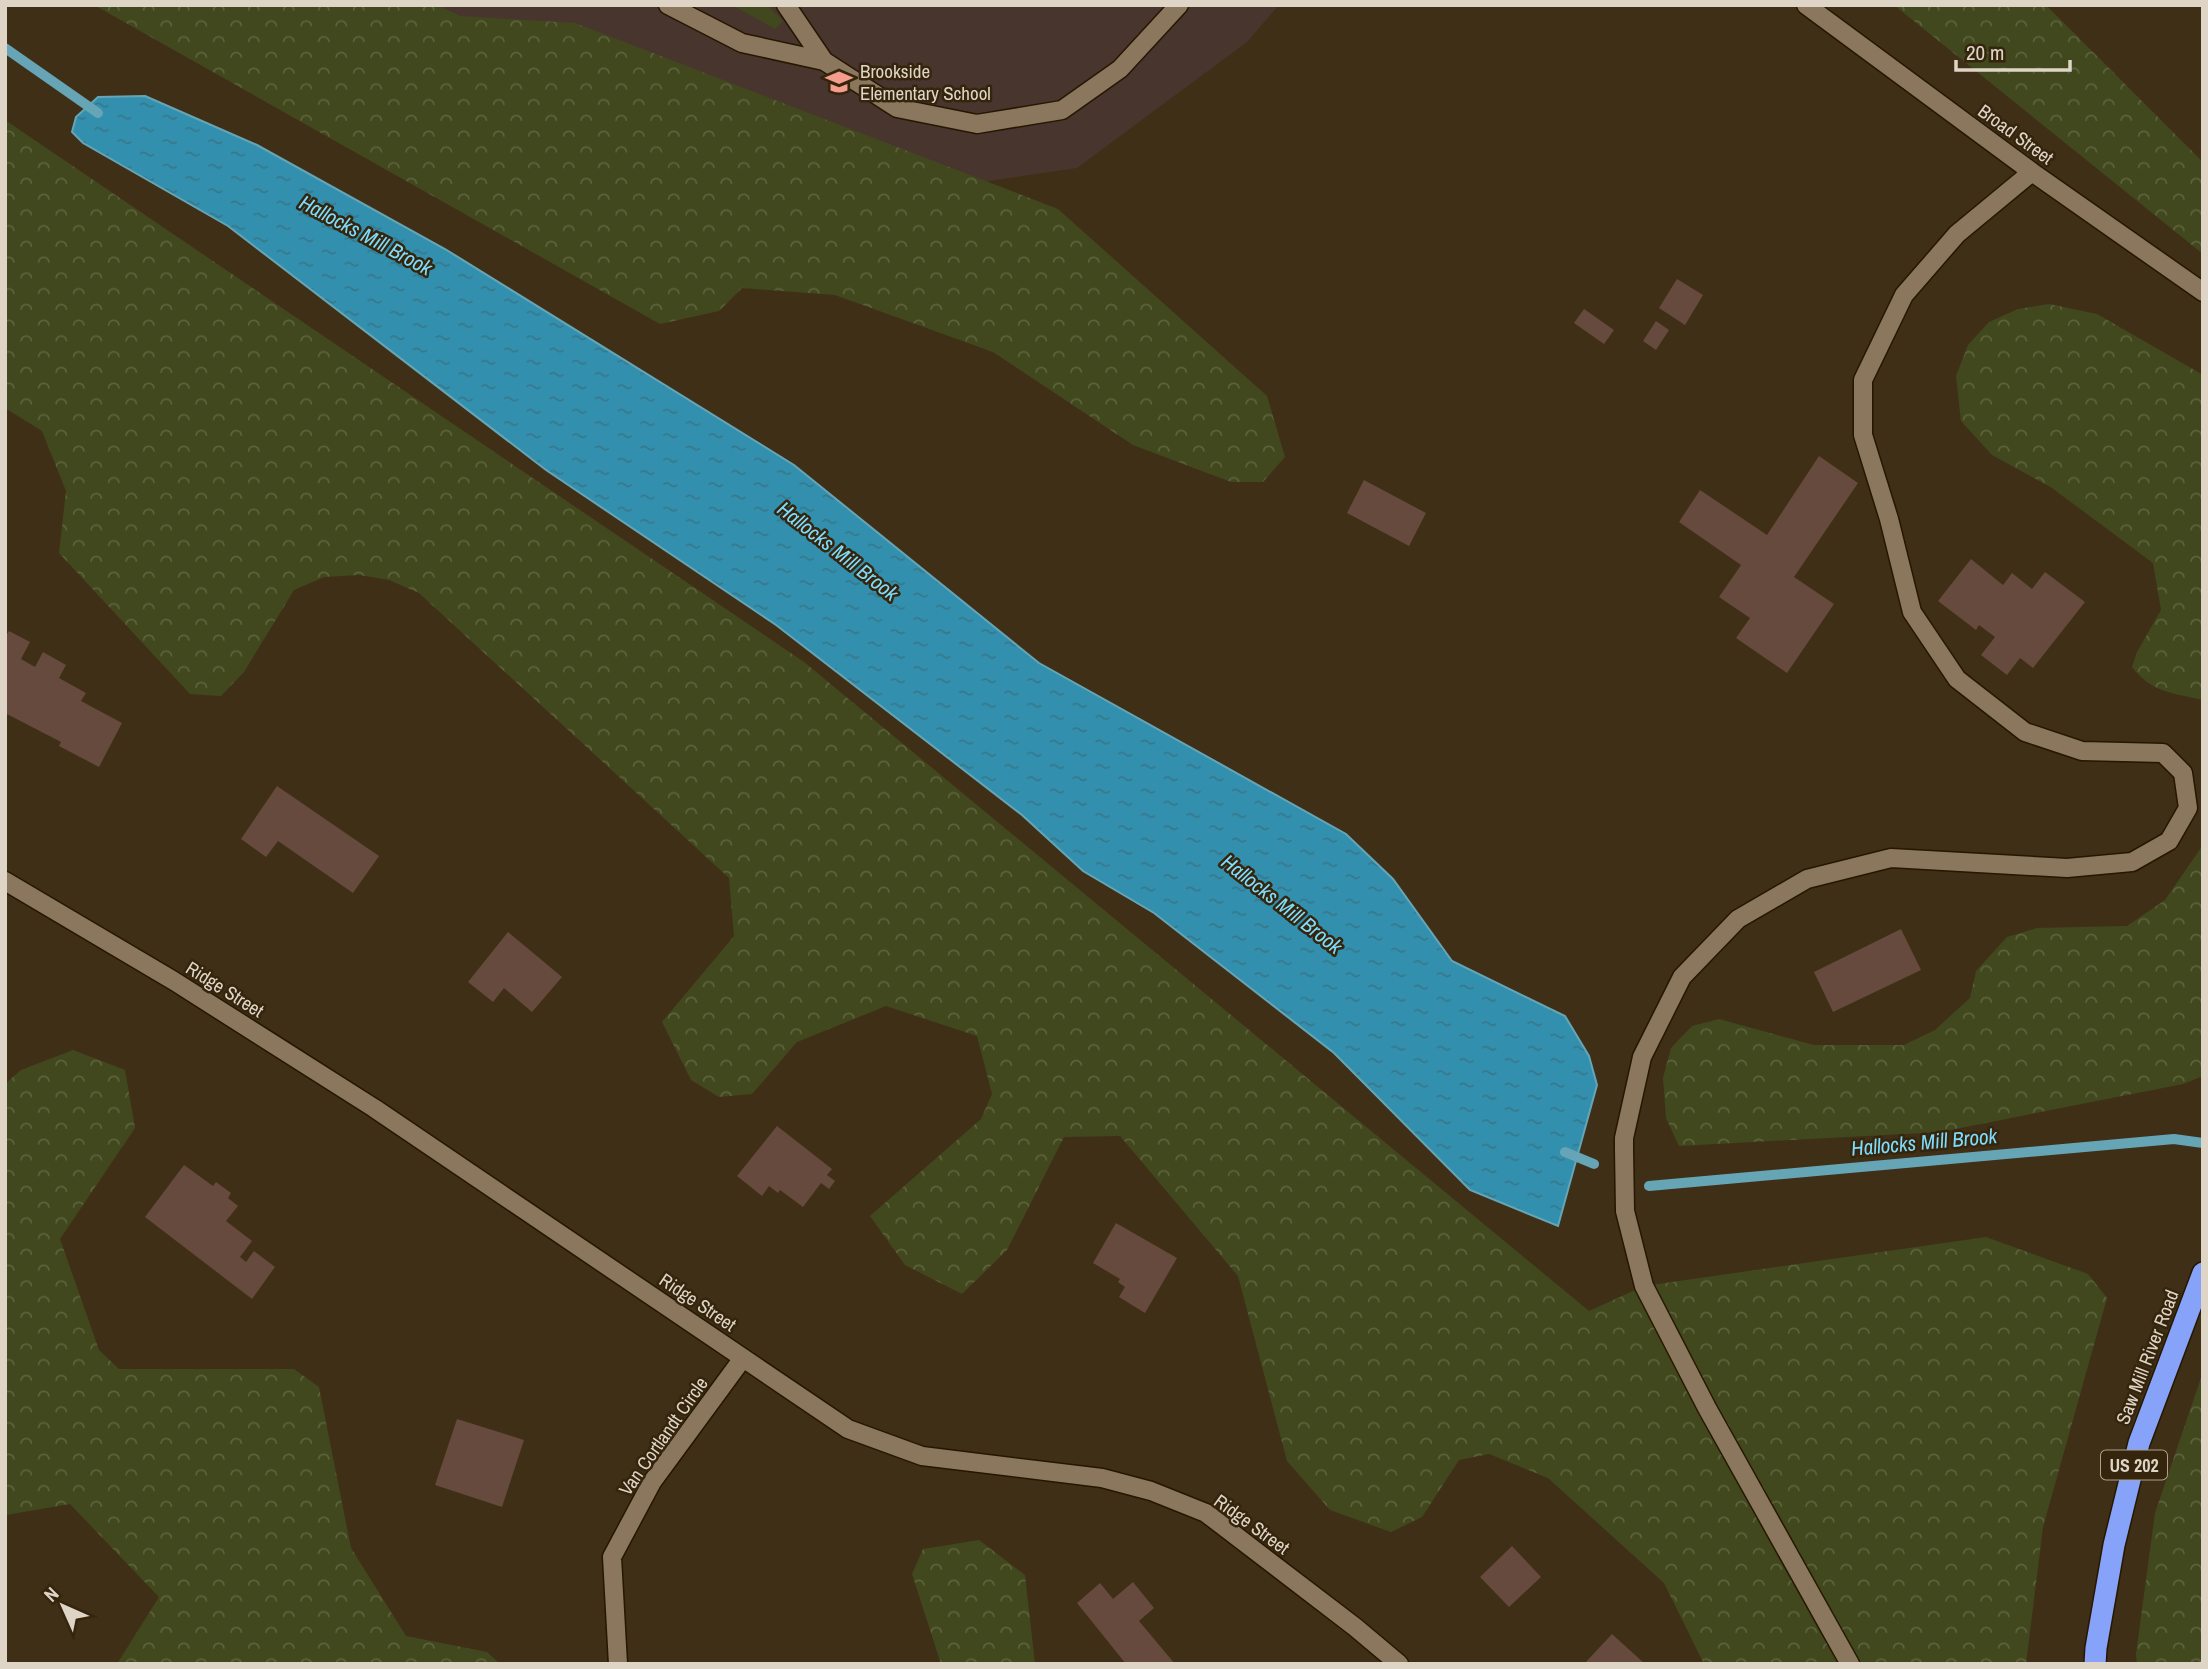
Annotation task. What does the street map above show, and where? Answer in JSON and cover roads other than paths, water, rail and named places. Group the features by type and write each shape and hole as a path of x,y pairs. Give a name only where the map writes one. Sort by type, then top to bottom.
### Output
{"highway":[{"name":"Saw Mill River Road","path":"2095,1664 2114,1545 2140,1443 2203,1273"}],"street":[{"path":"668,5 742,43 824,61 897,108 978,124 1062,110 1120,69 1179,5"},
{"path":"786,5 824,61"},
{"name":"Broad Street","path":"1806,5 2032,172 2203,292"},
{"path":"1850,1664 1707,1408 1644,1286 1625,1211 1624,1138 1642,1056 1682,978 1738,919 1807,879 1891,858 2067,868 2132,862 2169,841 2188,808 2183,773 2164,753 2082,751 2025,732 1957,679 1912,612 1889,519 1863,435 1863,380 1903,295 1957,234 2032,172"},
{"name":"Ridge Street","path":"5,881 174,981 374,1108 848,1429 922,1456 1102,1478 1151,1491 1206,1513 1399,1664"},
{"name":"Van Cortlandt Circle","path":"618,1664 612,1557 652,1482 743,1358"}],"water":[{"path":"145,96 257,145 445,249 794,465 1039,663 1346,834 1393,879 1452,961 1565,1016 1589,1056 1597,1085 1558,1226 1470,1190 1334,1053 1154,913 1083,871 1022,815 776,625 546,470 228,226 83,143 72,132 76,117 98,97"}],"waterway":[{"name":"Hallocks Mill Brook","path":"5,48 98,113"},
{"name":"Hallocks Mill Brook","path":"1649,1186 2174,1139 2203,1143"},
{"name":"Hallocks Mill Brook","path":"1565,1152 1594,1164"}],"place":[{"name":"Brookside Elementary School","path":"839,82"}]}
